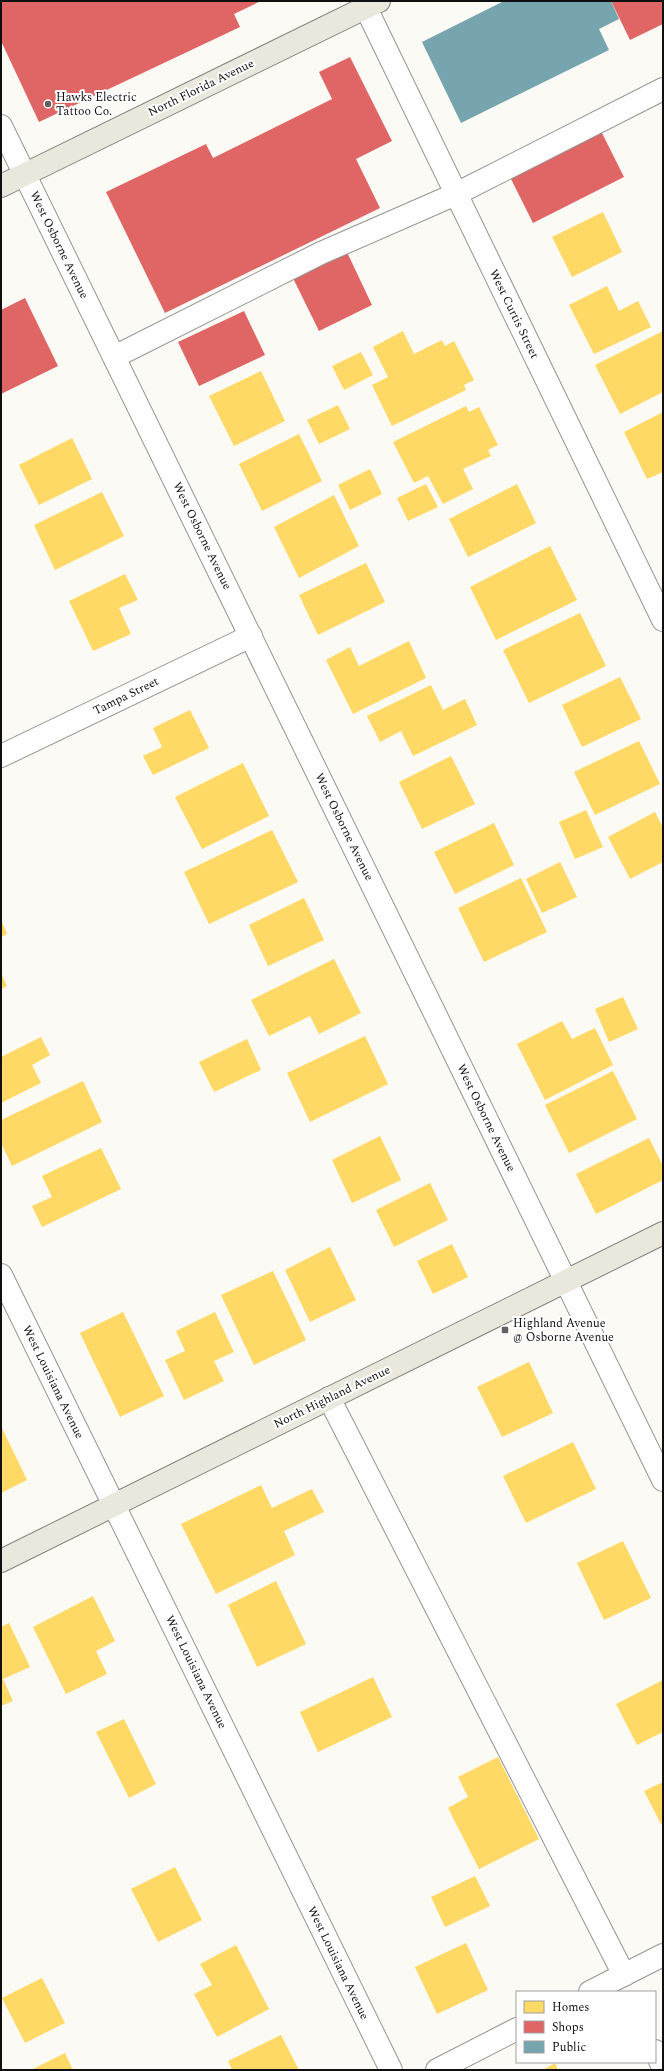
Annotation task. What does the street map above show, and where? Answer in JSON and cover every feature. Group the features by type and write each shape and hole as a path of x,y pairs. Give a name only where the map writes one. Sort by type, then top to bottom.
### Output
{"main road":[{"name":"North Florida Avenue","path":"1,186 372,4"},
{"name":"North Highland Avenue","path":"1,1561 113,1504 663,1233"}],"street":[{"name":"West Curtis Street","path":"372,4 456,194 663,620"},
{"path":"114,357 322,253 456,194 663,89"},
{"name":"West Osborne Avenue","path":"1,126 663,1480"},
{"name":"Tampa Street","path":"1,756 250,636"},
{"name":"West Louisiana Avenue","path":"1,1275 391,2070"},
{"path":"329,1398 623,1981"},
{"path":"593,1991 623,1981 663,1955"},
{"path":"437,2070 516,2030"},
{"path":"656,2053 663,2067"}],"building: Homes":[{"path":"603,212 622,252 572,277 552,237"},
{"path":"607,286 619,311 638,301 651,327 594,354 569,305"},
{"path":"403,331 414,354 442,340 445,346 454,341 474,380 464,385 466,390 392,426 372,385 388,377 373,347"},
{"path":"663,331 663,392 620,414 595,365"},
{"path":"361,352 373,375 344,390 332,366"},
{"path":"261,371 285,421 234,446 209,396"},
{"path":"338,405 350,429 319,444 307,420"},
{"path":"466,406 469,412 479,407 498,445 488,450 491,456 463,469 473,489 443,504 428,476 414,483 393,442"},
{"path":"663,412 663,472 647,479 624,432"},
{"path":"299,434 322,481 262,511 239,464"},
{"path":"72,438 92,479 39,505 19,465"},
{"path":"370,469 382,494 350,510 338,485"},
{"path":"426,484 438,507 408,521 397,498"},
{"path":"517,484 536,523 468,557 449,519"},
{"path":"102,492 124,536 55,570 34,525"},
{"path":"334,495 359,546 299,578 274,527"},
{"path":"550,546 577,600 496,640 470,587"},
{"path":"366,563 385,602 318,635 299,595"},
{"path":"125,574 138,600 119,608 131,634 93,651 69,601"},
{"path":"580,613 606,666 529,703 503,650"},
{"path":"409,641 426,678 353,714 326,660 350,647 359,666"},
{"path":"620,677 641,719 582,747 562,705"},
{"path":"431,685 443,710 465,699 477,725 413,756 401,731 380,742 367,716"},
{"path":"190,710 209,748 153,775 143,756 162,747 153,728"},
{"path":"639,741 660,784 595,815 574,772"},
{"path":"451,756 475,804 422,829 399,782"},
{"path":"243,763 269,816 202,849 175,797"},
{"path":"586,810 603,847 575,859 559,822"},
{"path":"655,812 663,828 663,862 630,879 608,837"},
{"path":"494,823 514,865 455,894 434,852"},
{"path":"272,830 298,882 209,924 184,872"},
{"path":"560,862 577,897 542,913 526,879"},
{"path":"521,878 547,932 484,962 458,908"},
{"path":"304,898 324,940 268,966 249,925"},
{"path":"1,920 7,934 1,937"},
{"path":"334,959 361,1013 319,1034 310,1016 269,1036 251,1000"},
{"path":"1,973 7,986 1,989"},
{"path":"623,997 638,1029 609,1042 595,1009"},
{"path":"562,1021 572,1039 595,1028 613,1065 545,1100 517,1044"},
{"path":"365,1036 388,1084 310,1122 287,1073"},
{"path":"41,1037 50,1055 32,1065 41,1083 1,1103 1,1057"},
{"path":"247,1039 261,1070 214,1092 199,1062"},
{"path":"613,1071 637,1119 569,1153 545,1105"},
{"path":"83,1081 102,1122 12,1166 1,1143 1,1120"},
{"path":"380,1136 401,1180 352,1203 332,1160"},
{"path":"649,1138 663,1166 663,1180 596,1214 576,1174"},
{"path":"101,1148 121,1189 42,1227 32,1206 52,1197 42,1176"},
{"path":"430,1183 448,1220 394,1247 376,1210"},
{"path":"452,1244 468,1277 433,1294 417,1261"},
{"path":"330,1247 356,1300 310,1322 285,1270"},
{"path":"273,1271 306,1340 254,1365 221,1295"},
{"path":"123,1312 164,1396 120,1417 80,1333"},
{"path":"215,1312 234,1352 214,1361 224,1381 184,1400 165,1360 185,1351 176,1331"},
{"path":"529,1362 553,1413 502,1437 477,1387"},
{"path":"1,1426 27,1480 1,1493"},
{"path":"573,1442 596,1489 526,1523 503,1476"},
{"path":"261,1485 272,1508 312,1489 324,1512 284,1531 295,1555 216,1594 181,1524"},
{"path":"623,1541 651,1598 604,1620 577,1563"},
{"path":"276,1581 306,1644 257,1667 228,1605"},
{"path":"93,1596 115,1641 96,1651 107,1674 66,1694 33,1627"},
{"path":"9,1623 30,1667 3,1679 13,1701 1,1706 1,1627"},
{"path":"373,1677 392,1717 318,1752 300,1712"},
{"path":"663,1680 663,1732 637,1745 616,1704"},
{"path":"124,1719 156,1784 129,1798 96,1732"},
{"path":"498,1757 539,1839 479,1869 448,1808 468,1797 458,1777"},
{"path":"663,1782 663,1823 661,1824 644,1791"},
{"path":"175,1867 202,1920 158,1942 131,1889"},
{"path":"475,1876 490,1906 445,1927 431,1897"},
{"path":"466,1943 488,1990 437,2014 415,1967"},
{"path":"236,1945 269,2009 217,2037 194,1994 212,1985 200,1964"},
{"path":"42,1978 65,2023 25,2043 2,1998"},
{"path":"281,2035 299,2070 232,2070 228,2061"},
{"path":"65,2053 73,2070 31,2070"},
{"path":"555,2063 558,2070 543,2070"}],"building: Shops":[{"path":"261,1 234,14 240,27 39,122 1,41 1,2"},
{"path":"611,1 663,1 663,24 630,40"},
{"path":"350,57 392,141 356,159 380,208 165,313 106,192 206,144 213,158 332,99 319,72"},
{"path":"601,131 624,177 533,223 510,177"},
{"path":"345,248 372,305 319,331 291,274"},
{"path":"25,298 58,366 1,394 1,310"},
{"path":"244,311 265,355 199,386 178,342"}],"building: Public":[{"path":"504,1 611,1 619,19 599,29 609,50 461,123 422,42"}],"place":[{"name":"Hawks Electric Tattoo Co.","path":"48,104"},
{"name":"Highland Avenue @ Osborne Avenue","path":"505,1330"}]}
